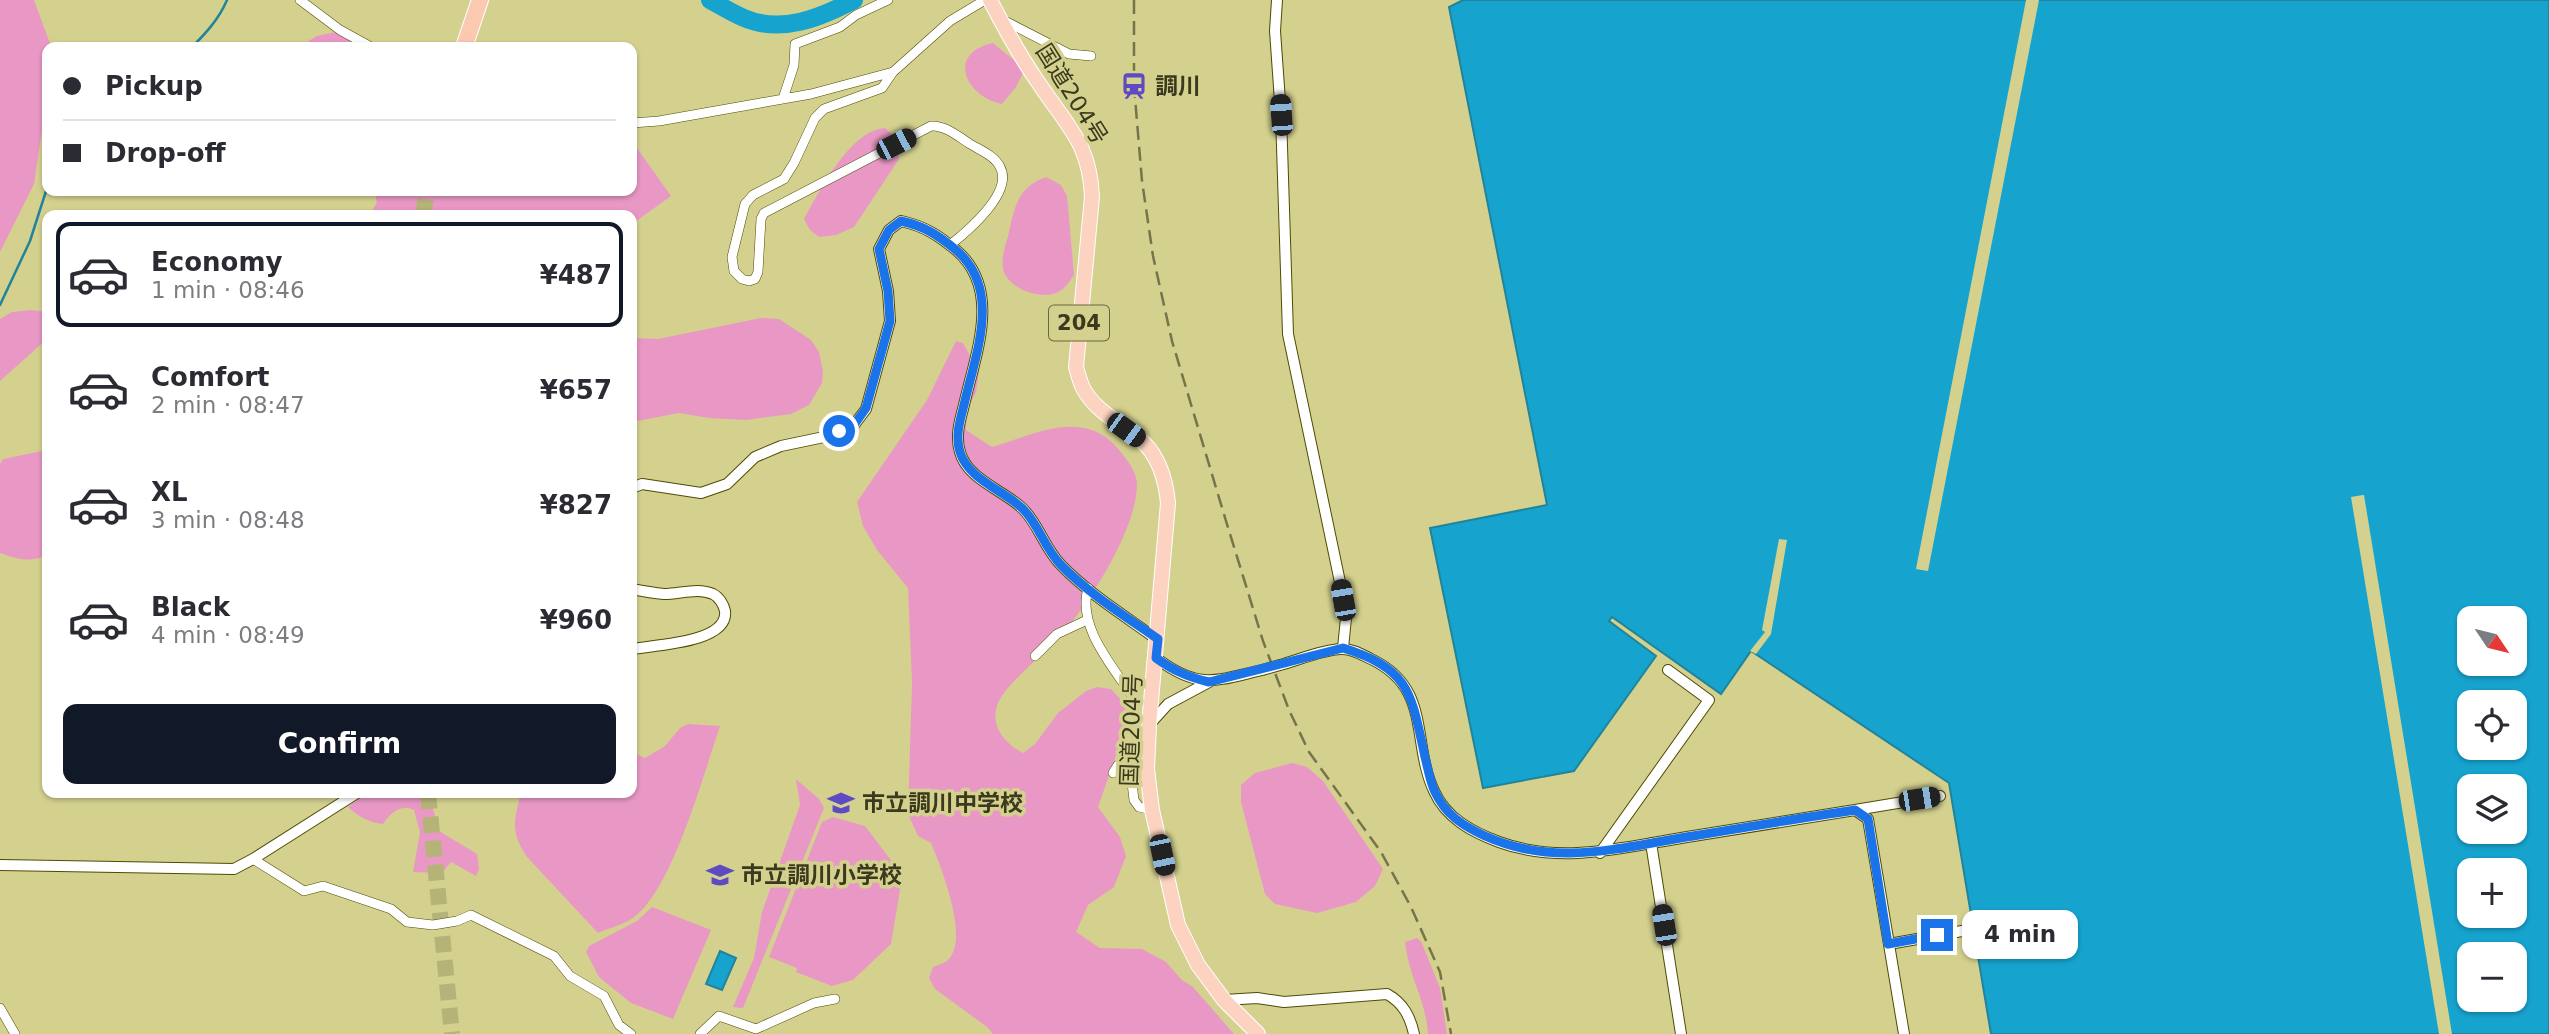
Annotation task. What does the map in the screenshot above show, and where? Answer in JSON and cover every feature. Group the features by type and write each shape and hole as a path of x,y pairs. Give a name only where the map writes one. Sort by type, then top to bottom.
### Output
{"highway":[{"path":"459,42 473,0"},
{"path":"466,42 480,0"},
{"name":"国道204号","path":"988,0 1041,87 1073,130 1091,172 1092,197 1076,367 1083,388 1097,407 1144,444 1156,460 1166,482 1168,503 1147,769 1152,810 1178,925 1198,965 1224,1000 1258,1034"}],"street":[{"path":"300,0 340,30 362,42"},
{"path":"783,99 794,65 795,44 840,27 856,15 888,0"},
{"path":"950,245 989,208 1002,185 1003,174 999,164 989,156 941,127 931,125 770,208 761,219 758,272 755,279 749,282 742,279 734,271 732,257 746,204 753,195 784,178 815,118 824,109 882,88 892,72 950,22 988,0"},
{"path":"1277,0 1275,31 1281,115 1288,334 1342,594 1346,618 1343,648"},
{"path":"999,18 1069,54 1091,56"},
{"path":"637,123 783,99 892,72"},
{"path":"637,486 642,484 701,493 727,484 755,457 781,446 824,437 854,425 866,408 890,321 888,291 879,249 889,230 901,221 923,226 968,260 983,296 982,329 958,430 960,453 972,472 1021,507 1034,522 1060,565 1088,589 1158,639"},
{"path":"1088,589 1085,599 1087,620 1132,696"},
{"path":"637,590 665,594 697,591 713,594 720,599 725,610 724,620 716,632 700,638 637,648"},
{"path":"1035,656 1057,634 1087,620"},
{"path":"1149,725 1168,704 1209,682 1343,648 1386,666 1403,683 1412,697 1434,791 1446,810 1462,825 1499,842 1534,852 1600,853 1940,796"},
{"path":"1156,658 1186,677 1209,682"},
{"path":"1600,853 1709,700 1668,670"},
{"path":"1113,773 1118,765 1125,763 1130,766 1134,800 1139,807 1152,810"},
{"path":"0,865 234,869 349,798"},
{"path":"1855,810 1868,819 1904,1034"},
{"path":"1651,843 1681,1034"},
{"path":"253,859 304,891 323,886 391,909 407,922 433,925 457,921 471,915 554,956 570,976 604,996 619,1025 631,1034"},
{"path":"1888,944 1962,931"},
{"path":"1224,1000 1257,998 1284,1002 1387,994 1400,1001 1412,1022 1414,1034"},
{"path":"700,1034 719,1016 756,1029 814,1003 835,999"},
{"path":"0,1008 15,1034"}],"shaded area":[{"path":"0,0 34,0 50,42 42,42 42,130 34,184 0,252"},
{"path":"336,32 369,42 307,42 317,36"},
{"path":"993,43 1025,69 1016,87 1002,104 978,93 966,75 965,65 969,56 978,48"},
{"path":"885,128 895,137 899,159 854,227 836,235 819,237 810,230 804,219 827,179 859,140"},
{"path":"637,148 671,196 637,220 637,210 373,210 377,202 375,196 637,196"},
{"path":"1046,177 1061,185 1067,196 1074,275 1062,289 1045,295 1027,292 1011,282 1003,268 1003,260 1018,200 1036,181"},
{"path":"42,311 42,343 0,381 0,319 12,312"},
{"path":"761,318 779,319 811,340 819,352 823,371 822,383 809,405 791,414 746,420 679,413 637,421 637,338 658,339"},
{"path":"956,341 963,343 979,372 976,392 967,411 966,430 992,447 1059,428 1091,430 1106,438 1120,451 1135,475 1135,502 1129,523 1109,566 1083,607 1058,639 1000,698 995,714 996,721 1006,740 1023,753 1035,744 1058,713 1086,691 1097,687 1111,689 1124,703 1128,721 1098,807 1120,837 1126,856 1114,887 1088,905 1076,932 1100,948 1142,949 1166,962 1182,980 1193,987 1234,1034 993,1034 935,989 929,978 933,967 948,960 954,950 956,936 952,903 936,854 931,843 918,836 908,814 912,683 908,588 877,550 863,526 857,502 927,400"},
{"path":"42,451 42,557 23,559 0,553 0,464 3,459"},
{"path":"688,724 720,726 685,830 661,883 647,904 633,918 598,933 527,857 518,840 515,826 520,798 637,798 637,754 645,758 665,746 680,728"},
{"path":"1292,763 1307,767 1323,781 1383,869 1375,886 1356,902 1317,913 1275,904 1265,894 1241,802 1241,785 1255,773"},
{"path":"796,779 819,799 824,808 743,1008 733,1007 754,958 762,912 800,805"},
{"path":"360,798 435,798 433,809 439,831 477,854 479,869 476,876 451,862 442,873 413,872 420,832 414,810 404,808 396,811 383,824 369,821 348,807"},
{"path":"833,817 865,826 900,872 901,884 891,944 853,980 832,986 796,972 797,968 769,957 822,822"},
{"path":"652,907 711,930 673,1019 631,1003 599,977 586,952 589,946 637,921"},
{"path":"1417,938 1421,941 1440,988 1447,1034 1428,1034 1405,942"}],"water":[{"path":"1463,0 2549,0 2549,1034 1991,1034 1949,783 1751,651 1721,694 1612,617 1609,621 1656,656 1574,771 1483,788 1430,528 1547,505 1449,7"},
{"path":"720,951 736,958 722,990 706,984"}],"pier":[{"path":"2026,0 2039,0 1928,571 1916,569"},
{"path":"2364,495 2452,1034 2439,1034 2351,497"},
{"path":"1779,539 1787,540 1771,634 1756,654 1750,651 1765,632 1762,630"}],"waterway":[{"path":"197,42 212,25 227,0"},
{"path":"710,0 744,18 772,24 814,18 854,0"},
{"path":"0,305 30,241 44,196"}],"tunnel":[{"path":"424,210 426,196"},
{"path":"428,798 452,1034"}],"railway":[{"path":"1134,0 1134,86 1142,181 1153,256 1172,341 1226,521 1263,641 1289,710 1309,752 1381,852 1411,907 1440,972 1451,1034"}],"place":[{"name":"調川","path":"1134,86"},
{"name":"市立調川中学校","path":"841,803"},
{"name":"市立調川小学校","path":"720,875"}],"route":[{"path":"839,431 854,425 866,408 890,321 888,291 879,249 889,230 901,221 923,226 968,260 983,296 982,329 958,430 960,453 972,472 1021,507 1034,522 1060,565 1088,589 1158,639 1156,658 1174,671 1186,677 1209,682 1343,648 1386,666 1403,683 1412,697 1434,791 1446,810 1462,825 1499,842 1534,852 1600,853 1855,810 1868,819 1888,944 1937,935"}]}
